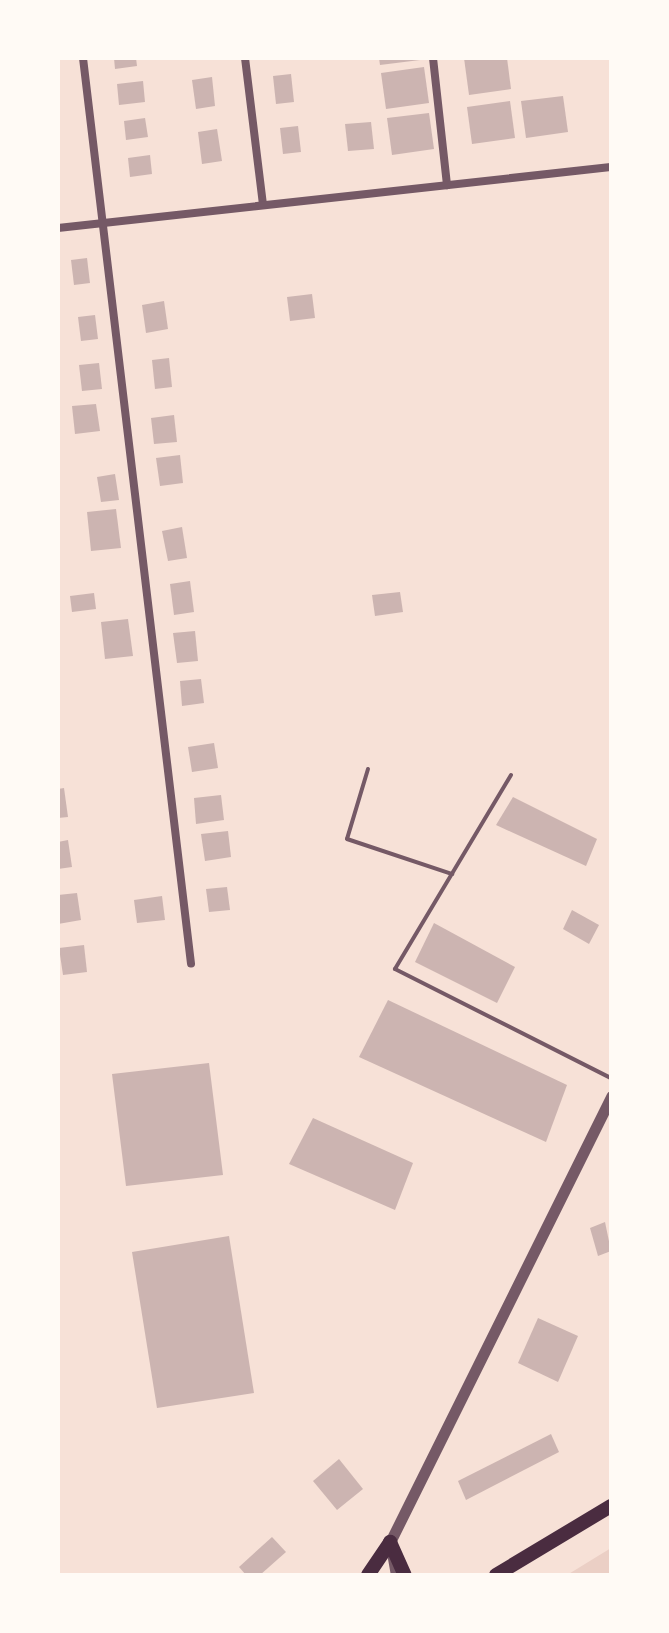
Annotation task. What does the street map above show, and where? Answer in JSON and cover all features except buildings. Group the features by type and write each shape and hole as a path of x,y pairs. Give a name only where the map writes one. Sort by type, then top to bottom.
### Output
{"main road":[{"path":"496,1575 611,1506"},
{"path":"368,1575 390,1542"},
{"path":"390,1542 405,1575"},
{"path":"484,1575 514,1565"}],"street":[{"path":"83,58 191,964"},
{"path":"245,58 263,204"},
{"path":"433,58 447,185"},
{"path":"58,228 611,167"},
{"path":"396,1575 390,1542 611,1096"}],"lane":[{"path":"368,769 347,839 452,874"},
{"path":"511,775 395,969 611,1078"}],"shaded area":[{"path":"611,1548 611,1575 567,1575"}]}
